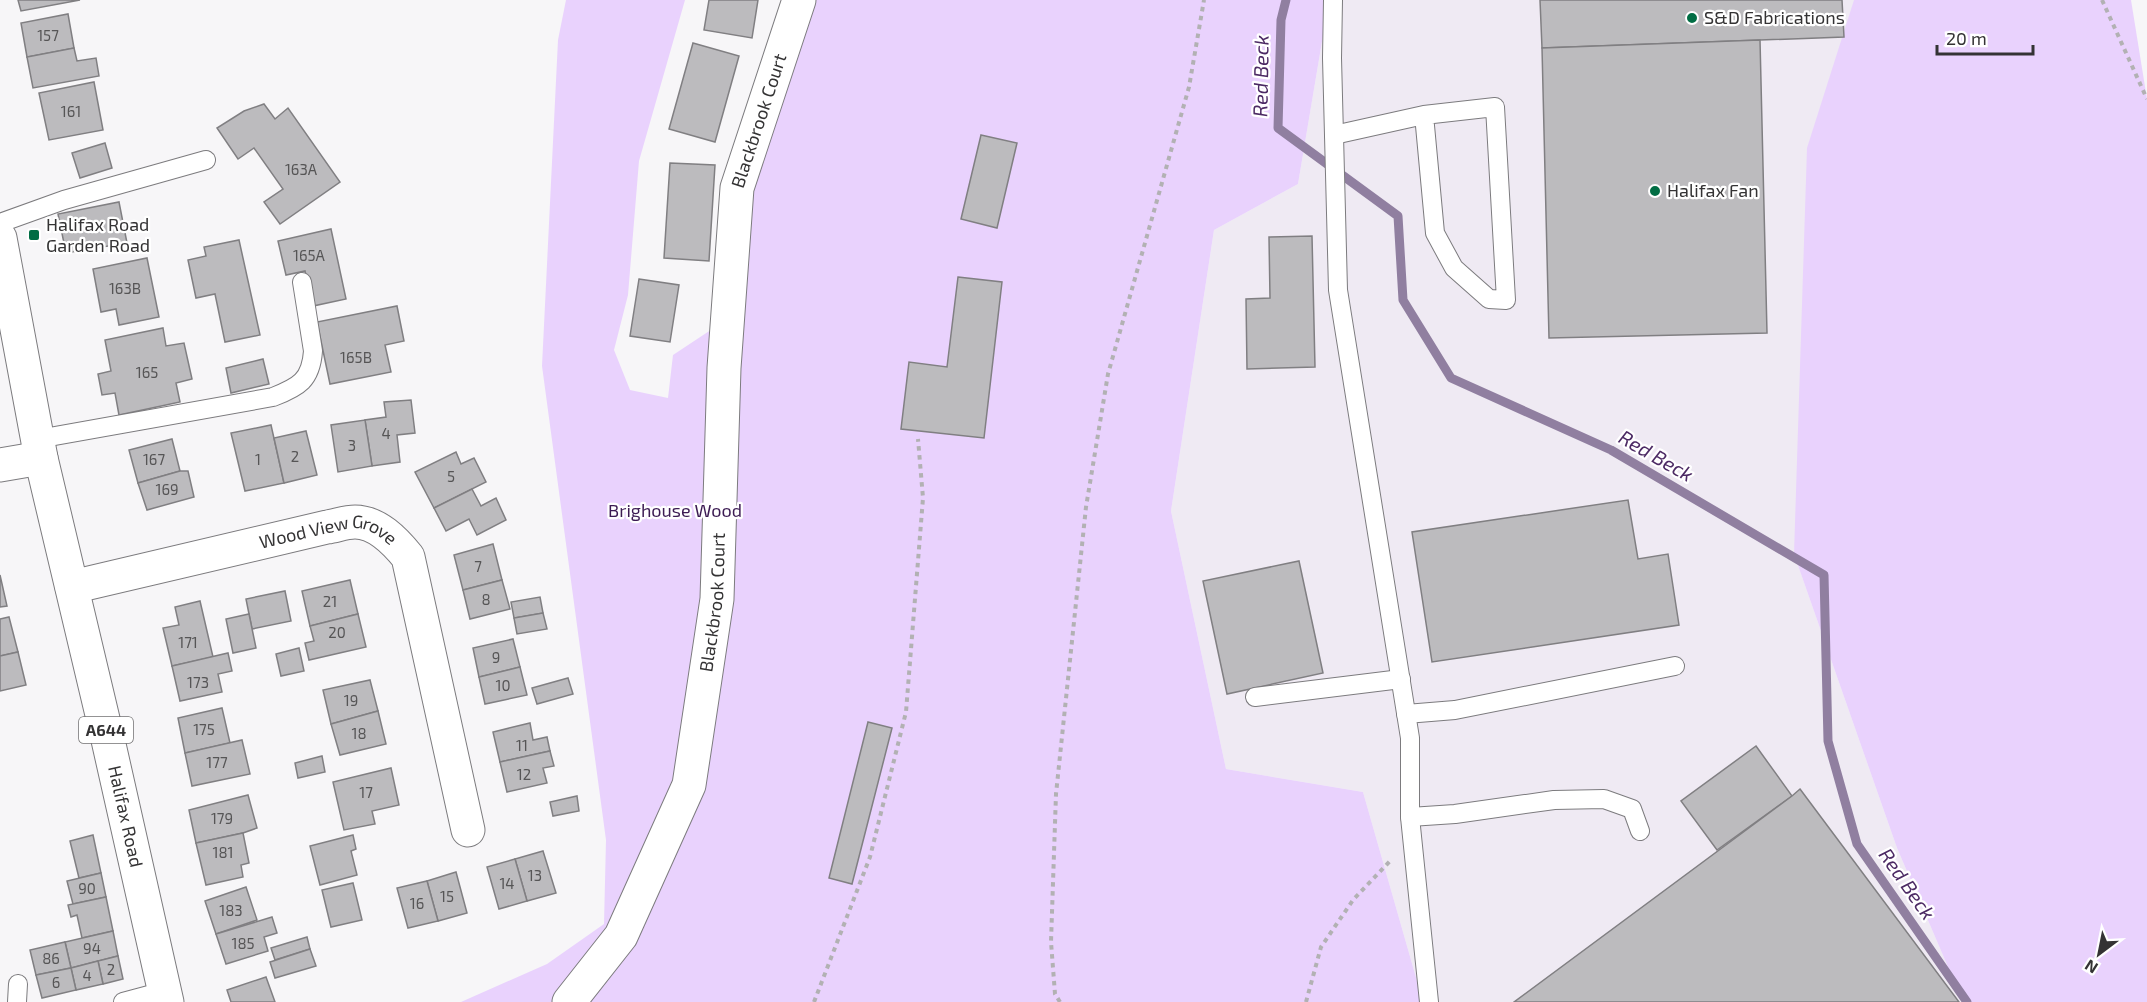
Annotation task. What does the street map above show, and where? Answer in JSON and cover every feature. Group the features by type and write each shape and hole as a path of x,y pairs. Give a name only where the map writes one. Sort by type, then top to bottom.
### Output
{"street":[{"name":"Blackbrook Court","path":"569,1002 621,936 689,784 717,599 724,368 737,188 799,0"},
{"name":"A644","path":"0,238 40,449"},
{"path":"0,465 40,449"},
{"name":"Halifax Road","path":"40,449 166,997"},
{"name":"Wood View Grove","path":"72,587 327,527 356,522 378,529 395,541 408,557 468,830"}],"lane":[{"path":"1333,0 1332,58 1338,290 1410,738 1410,817 1429,1002"},
{"path":"1334,140 1424,115 1495,107 1506,300 1489,299 1454,268 1435,233 1424,115"},
{"path":"0,224 64,200 206,160"},
{"path":"40,449 273,397 294,389 306,378 314,351 302,282"},
{"path":"1406,714 1455,710 1676,666"},
{"path":"1255,697 1401,679"},
{"path":"1410,817 1477,812 1554,800 1604,799 1632,809 1640,831"},
{"path":"123,1002 166,997"}],"path":[{"path":"1060,1002 1055,994 1051,942 1056,794 1086,507 1108,374 1189,87 1204,0"},
{"path":"2102,0 2147,99"},
{"path":"814,1002 870,857 906,712 922,498 918,439"},
{"path":"1306,1002 1322,947 1353,900 1397,854 1410,817"}],"shaded area":[{"path":"1329,0 1855,0 1794,554 1897,848 1963,1002 1423,1002 1363,792 1226,769 1171,511 1214,230 1298,184"}],"green space":[{"name":"Brighouse Wood","path":"566,0 685,0 639,161 628,295 614,350 630,390 668,398 673,355 741,310 753,187 811,0 1329,0 1298,184 1214,230 1171,511 1226,769 1363,792 1423,1002 461,1002 547,964 604,924 606,840 542,366 558,40"},
{"path":"1854,0 2131,0 2147,99 2147,1002 1963,1002 1897,848 1794,554 1807,148"}],"building":[{"path":"18,0 80,0 21,11"},
{"path":"709,0 758,0 752,38 704,30"},
{"name":"S&D Fabrications","path":"1540,0 1842,0 1844,37 1542,48"},
{"path":"68,14 74,48 27,57 21,23"},
{"name":"Halifax Fan","path":"1760,40 1767,333 1549,338 1542,48"},
{"path":"693,43 739,56 715,142 669,129"},
{"path":"74,48 77,61 96,58 99,76 33,88 27,57"},
{"path":"94,82 103,130 49,140 39,93"},
{"path":"264,104 275,119 288,108 340,182 280,224 264,202 283,189 254,148 238,159 217,128 244,111"},
{"path":"981,135 1017,143 997,228 961,219"},
{"path":"105,143 112,168 80,178 72,153"},
{"path":"670,163 715,165 709,261 664,258"},
{"path":"119,202 127,243 66,253 58,214"},
{"path":"331,229 346,299 313,306 305,271 286,275 278,241"},
{"path":"1312,236 1315,367 1247,369 1246,299 1270,298 1269,237"},
{"path":"239,240 260,335 225,342 215,294 196,298 188,260 206,256 204,247"},
{"path":"147,258 159,317 119,325 116,309 101,312 93,269"},
{"path":"958,277 1002,282 984,438 901,429 909,362 947,367"},
{"path":"639,279 679,285 670,342 630,336"},
{"path":"397,306 404,341 385,345 391,372 330,384 317,322"},
{"path":"163,328 166,346 184,343 192,379 176,383 180,402 119,415 115,393 102,395 98,374 111,371 105,340"},
{"path":"263,359 269,384 231,393 226,368"},
{"path":"411,400 415,433 397,435 400,462 372,466 365,420 386,417 384,402"},
{"path":"365,420 372,466 338,472 331,425"},
{"path":"271,425 284,483 245,491 231,433"},
{"path":"306,431 317,475 284,483 274,438"},
{"path":"172,439 180,471 138,483 129,450"},
{"path":"456,452 461,464 474,458 486,482 434,508 415,472"},
{"path":"180,471 188,471 194,497 147,510 138,483"},
{"path":"472,489 481,506 496,498 506,520 477,535 469,519 446,531 434,508"},
{"path":"1628,500 1638,559 1668,554 1679,625 1432,662 1412,532"},
{"path":"493,544 502,580 463,590 454,555"},
{"path":"1299,561 1323,673 1227,694 1203,581"},
{"path":"0,575 7,606 0,607"},
{"path":"350,580 358,614 310,626 302,591"},
{"path":"502,580 510,609 470,619 463,590"},
{"path":"285,591 291,621 252,629 246,599"},
{"path":"540,597 543,613 514,618 511,602"},
{"path":"200,601 213,657 172,666 163,628 179,625 175,607"},
{"path":"543,613 547,629 517,634 514,618"},
{"path":"249,614 256,648 233,653 226,619"},
{"path":"358,614 366,647 309,660 305,643 314,641 310,626"},
{"path":"9,617 18,652 0,656 0,619"},
{"path":"513,639 520,667 479,677 473,648"},
{"path":"299,648 304,671 281,676 276,654"},
{"path":"18,652 26,685 0,691 0,656"},
{"path":"228,653 232,671 218,674 222,692 180,701 172,666"},
{"path":"520,667 527,695 485,704 479,677"},
{"path":"568,678 573,694 537,704 532,688"},
{"path":"370,680 378,711 331,724 323,690"},
{"path":"222,708 230,743 185,753 178,718"},
{"path":"378,711 386,744 340,755 331,724"},
{"path":"868,722 892,728 852,884 829,878"},
{"path":"530,723 533,740 547,737 550,751 500,762 493,732"},
{"path":"242,740 250,774 192,786 185,753"},
{"path":"1756,746 1792,796 1717,850 1681,801"},
{"path":"550,751 554,766 543,768 547,783 507,792 500,762"},
{"path":"322,756 325,772 298,778 295,763"},
{"path":"391,768 399,805 372,811 375,824 344,830 333,782"},
{"path":"1800,789 1959,1002 1514,1002 1792,796"},
{"path":"248,795 257,828 196,843 189,810"},
{"path":"577,796 579,811 553,816 550,802"},
{"path":"243,833 249,863 241,865 243,877 206,885 196,843"},
{"path":"93,835 101,873 79,878 70,841"},
{"path":"353,835 356,849 351,851 357,875 320,885 310,846"},
{"path":"543,851 556,893 527,901 515,859"},
{"path":"515,859 527,901 499,909 487,867"},
{"path":"456,872 467,913 438,921 427,881"},
{"path":"101,873 106,897 73,904 67,881"},
{"path":"427,881 438,921 408,928 397,888"},
{"path":"353,883 362,920 331,927 322,890"},
{"path":"246,887 257,920 216,934 205,901"},
{"path":"106,897 113,931 82,938 77,915 71,917 68,905"},
{"path":"272,917 277,933 264,937 268,951 226,964 216,934"},
{"path":"113,931 118,956 71,968 65,942"},
{"path":"307,937 310,949 275,960 271,948"},
{"path":"65,942 71,968 36,975 30,950"},
{"path":"310,949 316,966 275,978 270,962"},
{"path":"118,956 123,979 103,984 98,961"},
{"path":"98,961 103,984 76,990 71,968"},
{"path":"71,968 76,990 42,998 36,975"},
{"path":"266,977 275,1002 231,1002 227,990"}],"waterway":[{"name":"Red Beck","path":"1286,0 1281,20 1278,128 1398,216 1403,300 1451,378 1611,450 1824,575 1828,741 1857,844 1967,1002"}],"place":[{"name":"S&D Fabrications","path":"1692,18"},
{"name":"Halifax Fan","path":"1655,191"},
{"name":"Halifax Road Garden Road","path":"34,235"}]}
